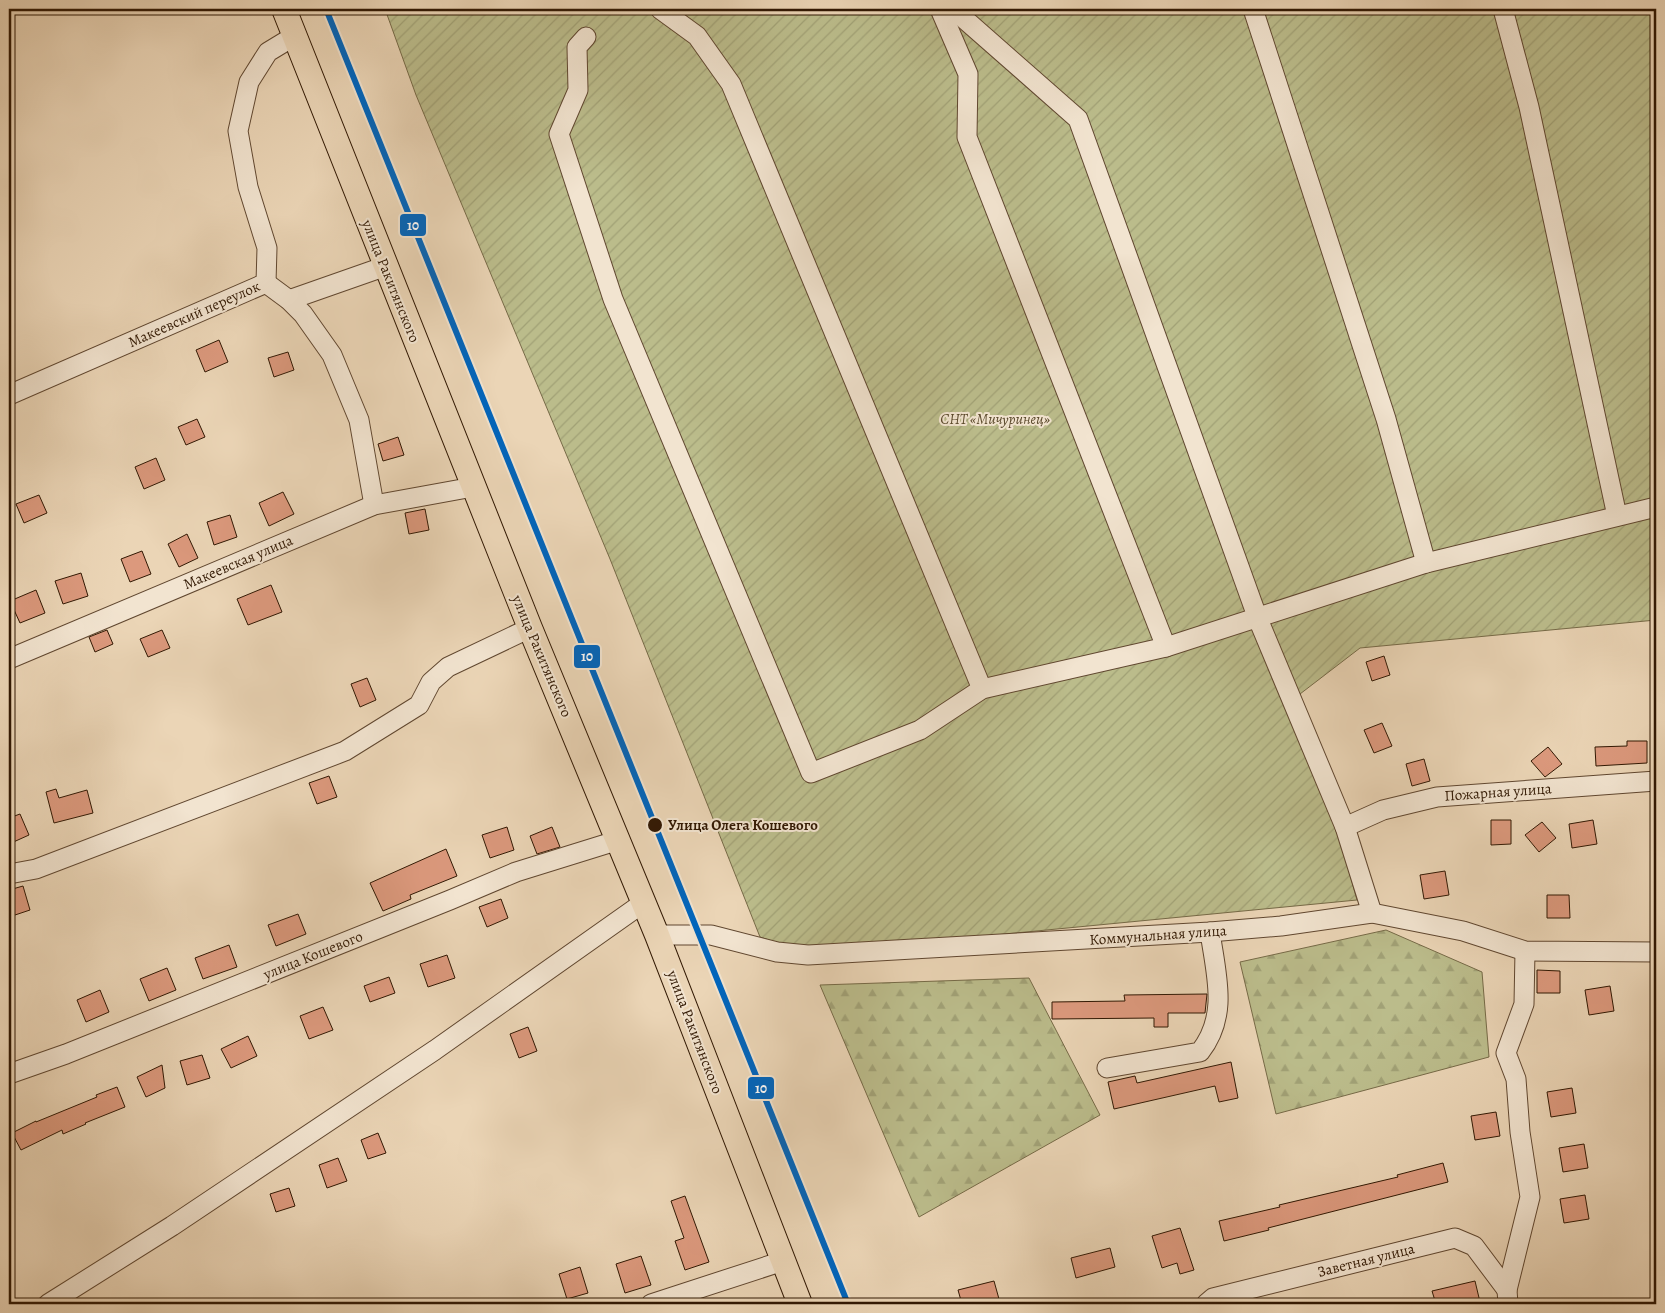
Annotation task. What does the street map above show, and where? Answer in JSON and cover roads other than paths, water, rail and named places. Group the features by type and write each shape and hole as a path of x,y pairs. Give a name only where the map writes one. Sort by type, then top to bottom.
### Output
{"main road":[{"name":"улица Ракитянского","path":"284,9 296,35 473,487 657,935 800,1304"}],"street":[{"path":"660,9 697,36 731,84 982,689"},
{"path":"940,9 968,74 967,138 1166,647"},
{"path":"953,9 1078,119 1258,619 1345,827 1372,913"},
{"path":"1253,9 1386,420 1426,563"},
{"path":"1503,9 1530,107 1617,516"},
{"name":"Макеевский переулок","path":"9,395 266,283 267,248 248,188 238,132 249,82 268,52 296,35"},
{"path":"586,37 577,47 578,90 559,134 613,299 810,773 920,730 982,689 1166,647 1258,619 1426,563 1656,507"},
{"path":"289,300 386,266"},
{"path":"266,283 289,300 303,314 332,355 359,420 374,505"},
{"name":"Макеевская улица","path":"9,658 374,505 473,487"},
{"path":"9,874 36,869 345,751 419,705 431,682 448,667 530,628"},
{"name":"Пожарная улица","path":"1345,827 1383,810 1437,797 1656,781"},
{"name":"улица Кошевого","path":"9,1074 75,1050 516,872 619,840"},
{"path":"48,1304 172,1226 435,1050 643,903"},
{"name":"Коммунальная улица","path":"657,935 711,935 778,952 808,955 1210,932 1280,926 1372,913 1463,931 1525,950 1656,952"},
{"path":"1107,1068 1200,1052 1208,1042 1216,1026 1219,997 1210,932"},
{"path":"1508,1297 1530,1197 1520,1132 1516,1078 1506,1052 1524,1004 1525,950"},
{"name":"Заветная улица","path":"1206,1304 1213,1298 1455,1238 1474,1246 1508,1297"},
{"path":"651,1304 783,1261"}],"place":[{"name":"Улица Олега Кошевого","path":"655,825"}],"park label":[{"name":"СНТ «Мичуринец»","path":"995,419"}]}
